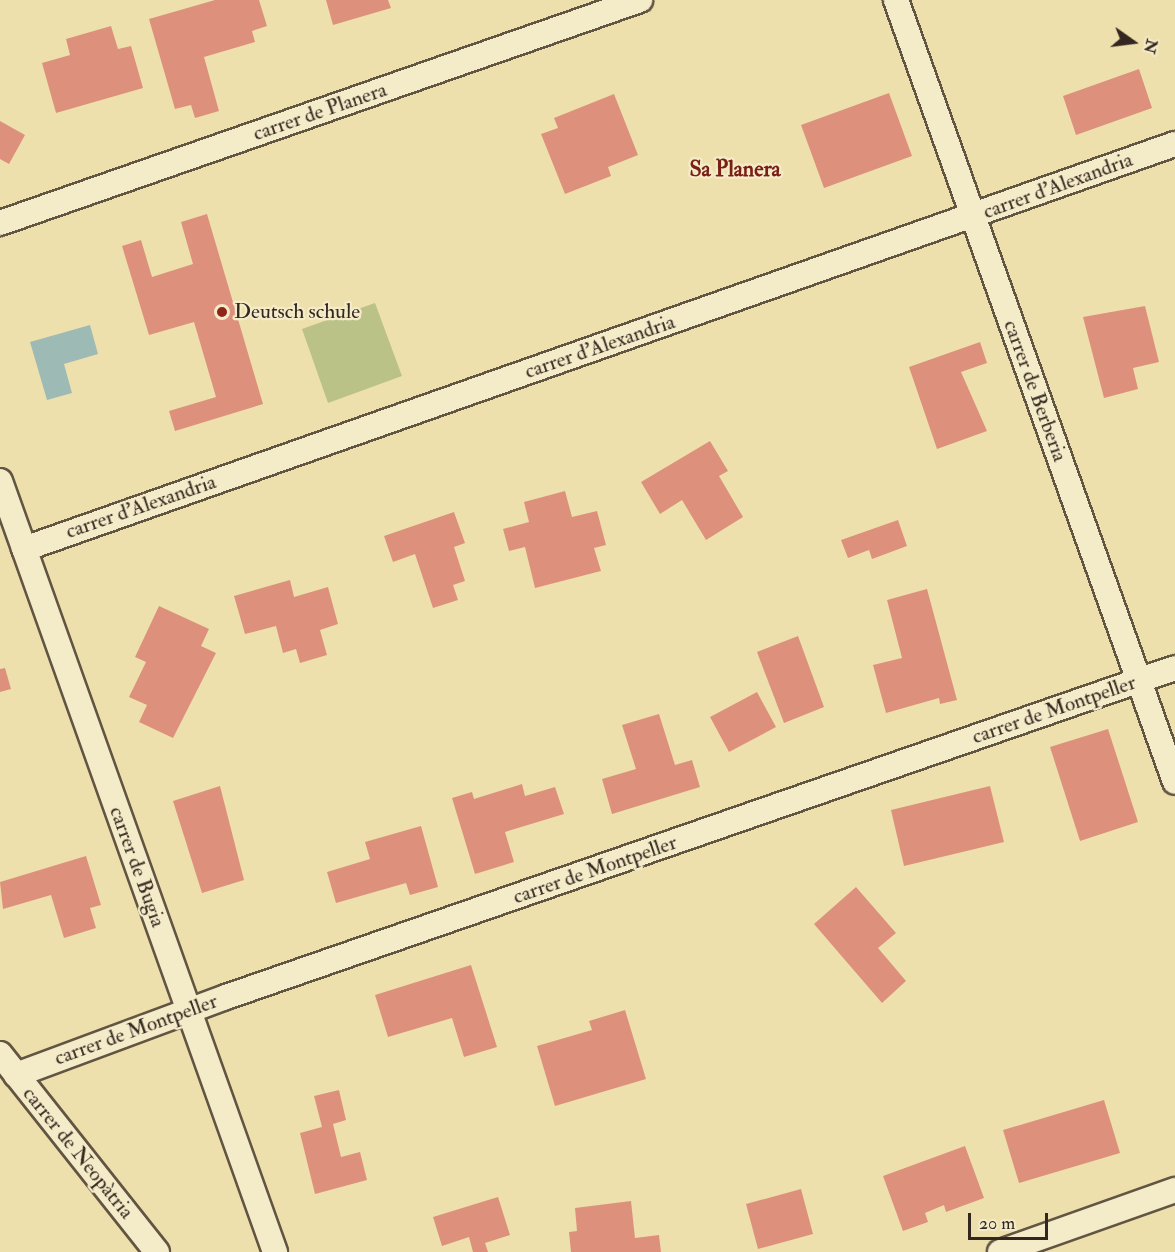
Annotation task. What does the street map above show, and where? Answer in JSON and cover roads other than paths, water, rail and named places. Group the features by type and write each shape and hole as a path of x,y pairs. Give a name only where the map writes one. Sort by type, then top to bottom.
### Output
{"street":[{"name":"carrer de Planera","path":"0,223 640,0"},
{"name":"carrer de Berberia","path":"896,0 1175,782"},
{"name":"carrer d'Alexandria","path":"24,549 1175,144"},
{"name":"carrer de Bugia","path":"0,482 275,1252"},
{"name":"carrer de Montpeller","path":"16,1075 189,1010 1175,668"},
{"name":"carrer de Neopàtria","path":"0,1054 157,1252"},
{"path":"1000,1252 1175,1190"}],"water":[{"path":"90,325 98,354 64,364 72,393 47,400 30,342"}],"place":[{"name":"Deutsch schule","path":"222,312"}],"district":[{"name":"Sa Planera","path":"735,170"}]}
